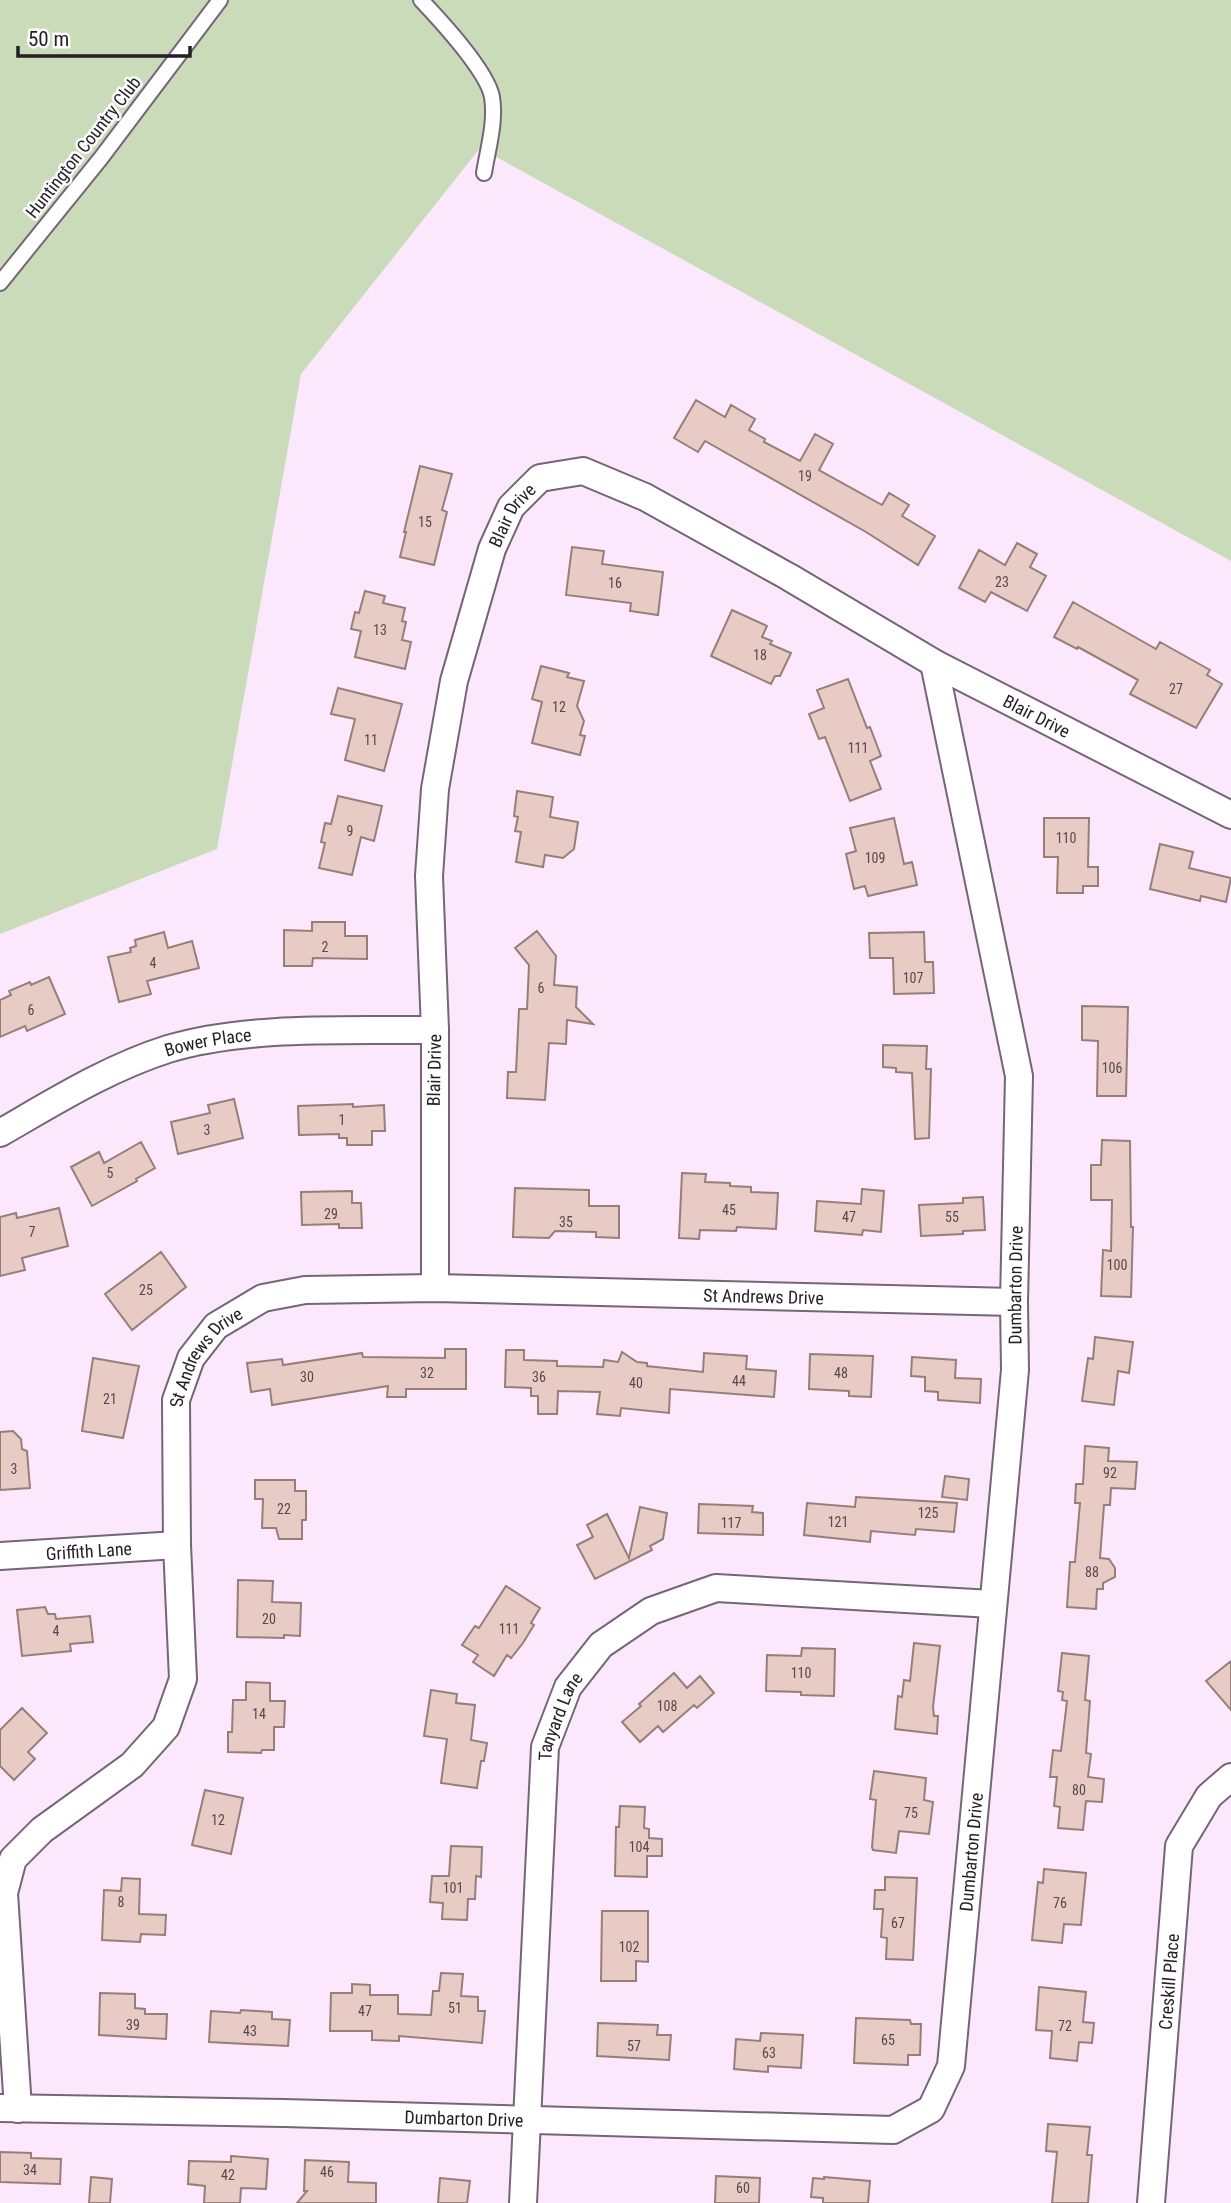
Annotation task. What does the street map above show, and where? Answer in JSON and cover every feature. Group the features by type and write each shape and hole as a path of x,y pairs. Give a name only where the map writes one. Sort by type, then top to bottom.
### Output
{"street":[{"name":"Blair Drive","path":"435,1288 435,1030 429,876 435,789 454,681 492,549 511,507 540,478 583,471 645,497 789,577 934,663 1231,815"},
{"name":"Dumbarton Drive","path":"9,2109 893,2130 931,2109 951,2066 1015,1370 1019,1076 934,663"},
{"name":"Bower Place","path":"0,1133 109,1072 170,1049 223,1038 293,1031 435,1030"},
{"name":"St Andrews Drive","path":"9,2109 4,1893 13,1859 42,1830 132,1765 166,1727 183,1679 177,1545 176,1400 191,1358 216,1325 262,1298 305,1290 435,1288 1014,1302"},
{"name":"Griffith Lane","path":"0,1556 177,1545"},
{"name":"Tanyard Lane","path":"523,2203 545,1747 568,1687 601,1645 651,1611 716,1588 992,1604"},
{"name":"Creskill Place","path":"1151,2203 1179,1846 1209,1796 1231,1777"}],"lane":[{"name":"Huntington Country Club","path":"0,283 101,158 220,0"},
{"path":"421,0 484,77 492,95 493,119 484,173"}],"green space":[{"path":"0,0 1231,0 1231,561 480,148 301,374 217,849 0,934"}],"building":[{"path":"696,400 725,417 731,405 755,419 749,430 765,439 764,442 800,461 815,434 833,444 819,470 882,505 889,493 909,505 902,516 935,536 918,565 866,532 705,441 698,452 674,438"},
{"path":"420,466 452,474 442,510 447,512 434,565 400,557"},
{"path":"1017,543 1037,554 1030,567 1046,576 1027,611 991,592 985,602 959,588 979,550 1005,565"},
{"path":"572,547 604,551 602,564 663,572 658,615 630,611 631,603 566,595"},
{"path":"365,591 385,596 383,603 405,608 402,621 406,622 402,640 411,642 405,669 355,657 361,631 351,629 355,612 359,613"},
{"path":"1073,602 1156,649 1160,642 1210,670 1207,675 1222,684 1196,728 1130,694 1138,680 1054,637"},
{"path":"732,610 767,626 762,637 772,641 770,644 791,653 780,676 775,676 771,684 711,656"},
{"path":"541,666 569,673 567,677 584,681 577,706 584,721 580,735 585,736 580,755 532,743 542,702 532,699"},
{"path":"848,679 881,756 870,761 881,789 850,801 825,737 819,739 809,714 824,708 817,690"},
{"path":"338,688 402,704 384,771 345,760 355,719 331,714"},
{"path":"517,791 553,797 550,817 578,822 574,849 563,858 545,855 543,867 516,862 521,832 515,831 518,817 514,816"},
{"path":"338,796 382,806 374,841 361,837 352,875 319,868 325,843 321,842 325,823 331,824"},
{"path":"894,818 904,864 912,862 917,885 868,896 865,886 854,889 846,854 856,851 850,828"},
{"path":"1044,818 1089,818 1088,867 1098,867 1098,886 1083,886 1083,893 1057,893 1058,857 1044,857"},
{"path":"1160,844 1193,852 1189,868 1231,878 1226,902 1201,896 1200,901 1150,889"},
{"path":"312,922 345,922 345,936 367,936 367,959 313,958 312,966 284,966 284,930 312,931"},
{"path":"537,931 556,956 554,985 577,987 576,1007 593,1024 567,1020 566,1044 549,1043 545,1100 507,1098 508,1072 516,1072 519,1009 527,1009 529,965 515,948"},
{"path":"164,932 168,948 192,941 199,968 147,981 151,994 119,1002 108,957 131,952 130,948 136,946 135,940"},
{"path":"924,932 925,962 933,962 934,993 894,994 893,958 870,958 869,933"},
{"path":"49,977 65,1014 27,1031 25,1026 0,1037 0,1000 11,995 9,991"},
{"path":"1082,1006 1128,1007 1126,1096 1097,1096 1098,1041 1082,1040"},
{"path":"883,1045 927,1046 926,1069 931,1069 929,1138 915,1139 912,1073 896,1072 896,1068 883,1067"},
{"path":"234,1099 243,1138 178,1154 171,1122 210,1113 208,1105"},
{"path":"353,1104 353,1107 384,1105 385,1131 372,1131 372,1145 347,1145 347,1138 339,1138 339,1134 299,1135 298,1106"},
{"path":"1102,1140 1130,1141 1133,1227 1131,1297 1101,1296 1103,1250 1111,1251 1112,1200 1091,1200 1091,1165 1101,1165"},
{"path":"141,1142 155,1168 92,1206 71,1167 99,1152 104,1163"},
{"path":"682,1173 706,1174 705,1182 751,1187 751,1192 778,1193 776,1229 737,1227 736,1231 700,1230 699,1239 679,1238"},
{"path":"515,1188 589,1190 589,1206 619,1206 619,1238 596,1237 596,1232 555,1231 549,1238 513,1237"},
{"path":"862,1189 884,1191 881,1232 863,1230 862,1235 815,1231 817,1201 861,1204"},
{"path":"352,1191 352,1203 361,1203 362,1228 339,1228 339,1224 302,1225 301,1192"},
{"path":"983,1197 985,1230 921,1236 919,1205 963,1203 963,1198"},
{"path":"59,1208 68,1246 22,1258 25,1270 0,1276 0,1217 16,1213 17,1218"},
{"path":"161,1252 186,1287 132,1330 105,1294"},
{"path":"1095,1337 1133,1342 1129,1373 1118,1371 1114,1405 1082,1401 1088,1358 1093,1359"},
{"path":"445,1349 466,1349 466,1389 406,1389 406,1397 387,1397 388,1386 272,1405 270,1389 251,1392 247,1363 282,1359 283,1365 362,1353 363,1357 445,1358"},
{"path":"506,1350 524,1350 524,1360 557,1361 557,1366 603,1367 604,1360 618,1362 622,1352 637,1362 647,1363 647,1366 703,1372 704,1353 747,1356 746,1369 776,1371 774,1397 670,1389 669,1413 621,1408 620,1416 597,1414 600,1392 558,1391 557,1414 538,1414 538,1396 531,1396 531,1388 505,1387"},
{"path":"810,1354 873,1356 871,1397 849,1396 849,1391 809,1389"},
{"path":"912,1357 956,1360 955,1378 981,1379 980,1403 938,1400 938,1392 925,1391 925,1377 911,1376"},
{"path":"93,1358 139,1366 123,1438 82,1431"},
{"path":"13,1431 21,1439 22,1449 27,1451 30,1488 0,1490 0,1432"},
{"path":"1085,1446 1109,1448 1108,1461 1137,1462 1135,1489 1111,1488 1110,1505 1104,1505 1100,1558 1109,1559 1115,1568 1115,1577 1103,1583 1103,1589 1097,1589 1096,1609 1067,1607 1070,1562 1075,1562 1080,1503 1075,1503 1076,1484 1083,1484"},
{"path":"945,1476 969,1479 967,1500 942,1497"},
{"path":"255,1480 295,1480 295,1491 306,1491 306,1520 302,1520 302,1539 279,1539 276,1528 262,1528 263,1499 255,1499"},
{"path":"856,1497 957,1503 954,1532 916,1529 915,1535 871,1531 870,1542 804,1535 807,1503 855,1507"},
{"path":"699,1504 753,1506 752,1512 763,1513 763,1535 698,1533"},
{"path":"640,1507 667,1513 663,1539 650,1546 652,1550 595,1579 577,1545 593,1537 587,1525 607,1514 629,1558"},
{"path":"238,1580 273,1581 272,1602 301,1603 300,1636 237,1637"},
{"path":"506,1586 540,1608 523,1643 511,1658 507,1655 494,1676 473,1662 478,1655 462,1645 475,1626 479,1628"},
{"path":"45,1607 48,1614 55,1614 56,1619 90,1616 93,1642 70,1644 71,1651 22,1656 17,1610"},
{"path":"914,1643 940,1646 933,1707 934,1716 938,1716 937,1734 895,1729 898,1696 902,1697 904,1680 910,1681"},
{"path":"802,1648 835,1649 834,1696 766,1691 767,1655 801,1656"},
{"path":"1062,1653 1089,1656 1085,1700 1090,1701 1086,1753 1091,1754 1088,1777 1104,1779 1102,1802 1086,1801 1083,1830 1058,1828 1060,1807 1054,1806 1057,1777 1050,1777 1053,1750 1061,1751 1067,1701 1062,1700 1063,1692 1058,1691"},
{"path":"1231,1661 1231,1710 1206,1681"},
{"path":"674,1673 687,1688 700,1676 714,1693 697,1708 694,1705 663,1732 658,1726 640,1742 622,1722"},
{"path":"246,1682 270,1683 270,1701 285,1701 284,1727 274,1727 274,1750 262,1750 261,1753 228,1752 233,1700 246,1700"},
{"path":"431,1690 457,1694 456,1703 475,1705 471,1740 487,1743 477,1788 441,1783 447,1739 424,1736"},
{"path":"22,1708 47,1733 28,1752 35,1759 14,1780 0,1766 0,1730"},
{"path":"874,1771 926,1778 924,1800 933,1802 929,1834 899,1831 896,1853 873,1850 872,1847 876,1800 870,1799"},
{"path":"205,1790 243,1798 231,1854 192,1845"},
{"path":"620,1806 645,1807 644,1828 649,1829 649,1838 662,1839 662,1856 647,1856 647,1877 615,1876 616,1827 619,1827"},
{"path":"451,1846 482,1847 481,1877 476,1876 475,1899 468,1899 467,1920 442,1919 443,1903 430,1902 432,1876 449,1876"},
{"path":"1044,1869 1086,1873 1081,1925 1064,1924 1062,1943 1032,1940 1038,1882 1043,1883"},
{"path":"885,1877 917,1878 913,1960 886,1959 887,1938 881,1937 883,1909 874,1909 875,1890 885,1890"},
{"path":"122,1878 140,1879 139,1914 166,1915 165,1935 141,1934 140,1942 102,1940 104,1890 121,1891"},
{"path":"602,1911 648,1911 648,1962 636,1961 636,1981 601,1981"},
{"path":"441,1973 463,1974 461,1996 478,1997 478,2011 485,2011 482,2043 399,2036 399,2041 372,2040 372,2031 330,2031 331,1993 352,1993 352,1984 370,1985 370,1995 398,1995 398,2014 431,2015 433,1991 439,1991"},
{"path":"1039,1987 1086,1992 1083,2022 1094,2023 1092,2043 1079,2042 1077,2061 1050,2058 1052,2031 1036,2030"},
{"path":"100,1993 135,1994 135,2008 145,2009 145,2014 167,2014 166,2039 99,2035"},
{"path":"241,2010 272,2012 272,2019 290,2020 288,2046 209,2042 211,2011 240,2013"},
{"path":"856,2018 910,2020 911,2024 921,2024 920,2055 908,2055 908,2065 854,2063"},
{"path":"598,2023 658,2025 657,2035 671,2035 669,2060 597,2056"},
{"path":"761,2033 803,2035 801,2068 768,2066 768,2072 734,2069 736,2039 760,2041"},
{"path":"1048,2124 1090,2127 1087,2155 1092,2155 1088,2203 1052,2203 1057,2152 1046,2151"},
{"path":"0,2152 31,2153 31,2158 61,2159 60,2184 0,2182"},
{"path":"231,2156 268,2159 266,2189 241,2188 240,2203 204,2203 205,2186 188,2184 189,2161 231,2162"},
{"path":"305,2160 349,2162 348,2182 376,2183 376,2203 297,2203 307,2191 304,2191"},
{"path":"716,2176 760,2178 759,2203 715,2203"},
{"path":"91,2177 112,2179 110,2203 89,2203"},
{"path":"440,2178 470,2181 467,2203 438,2203"},
{"path":"813,2178 870,2181 868,2203 823,2203 823,2198 811,2197"}]}
